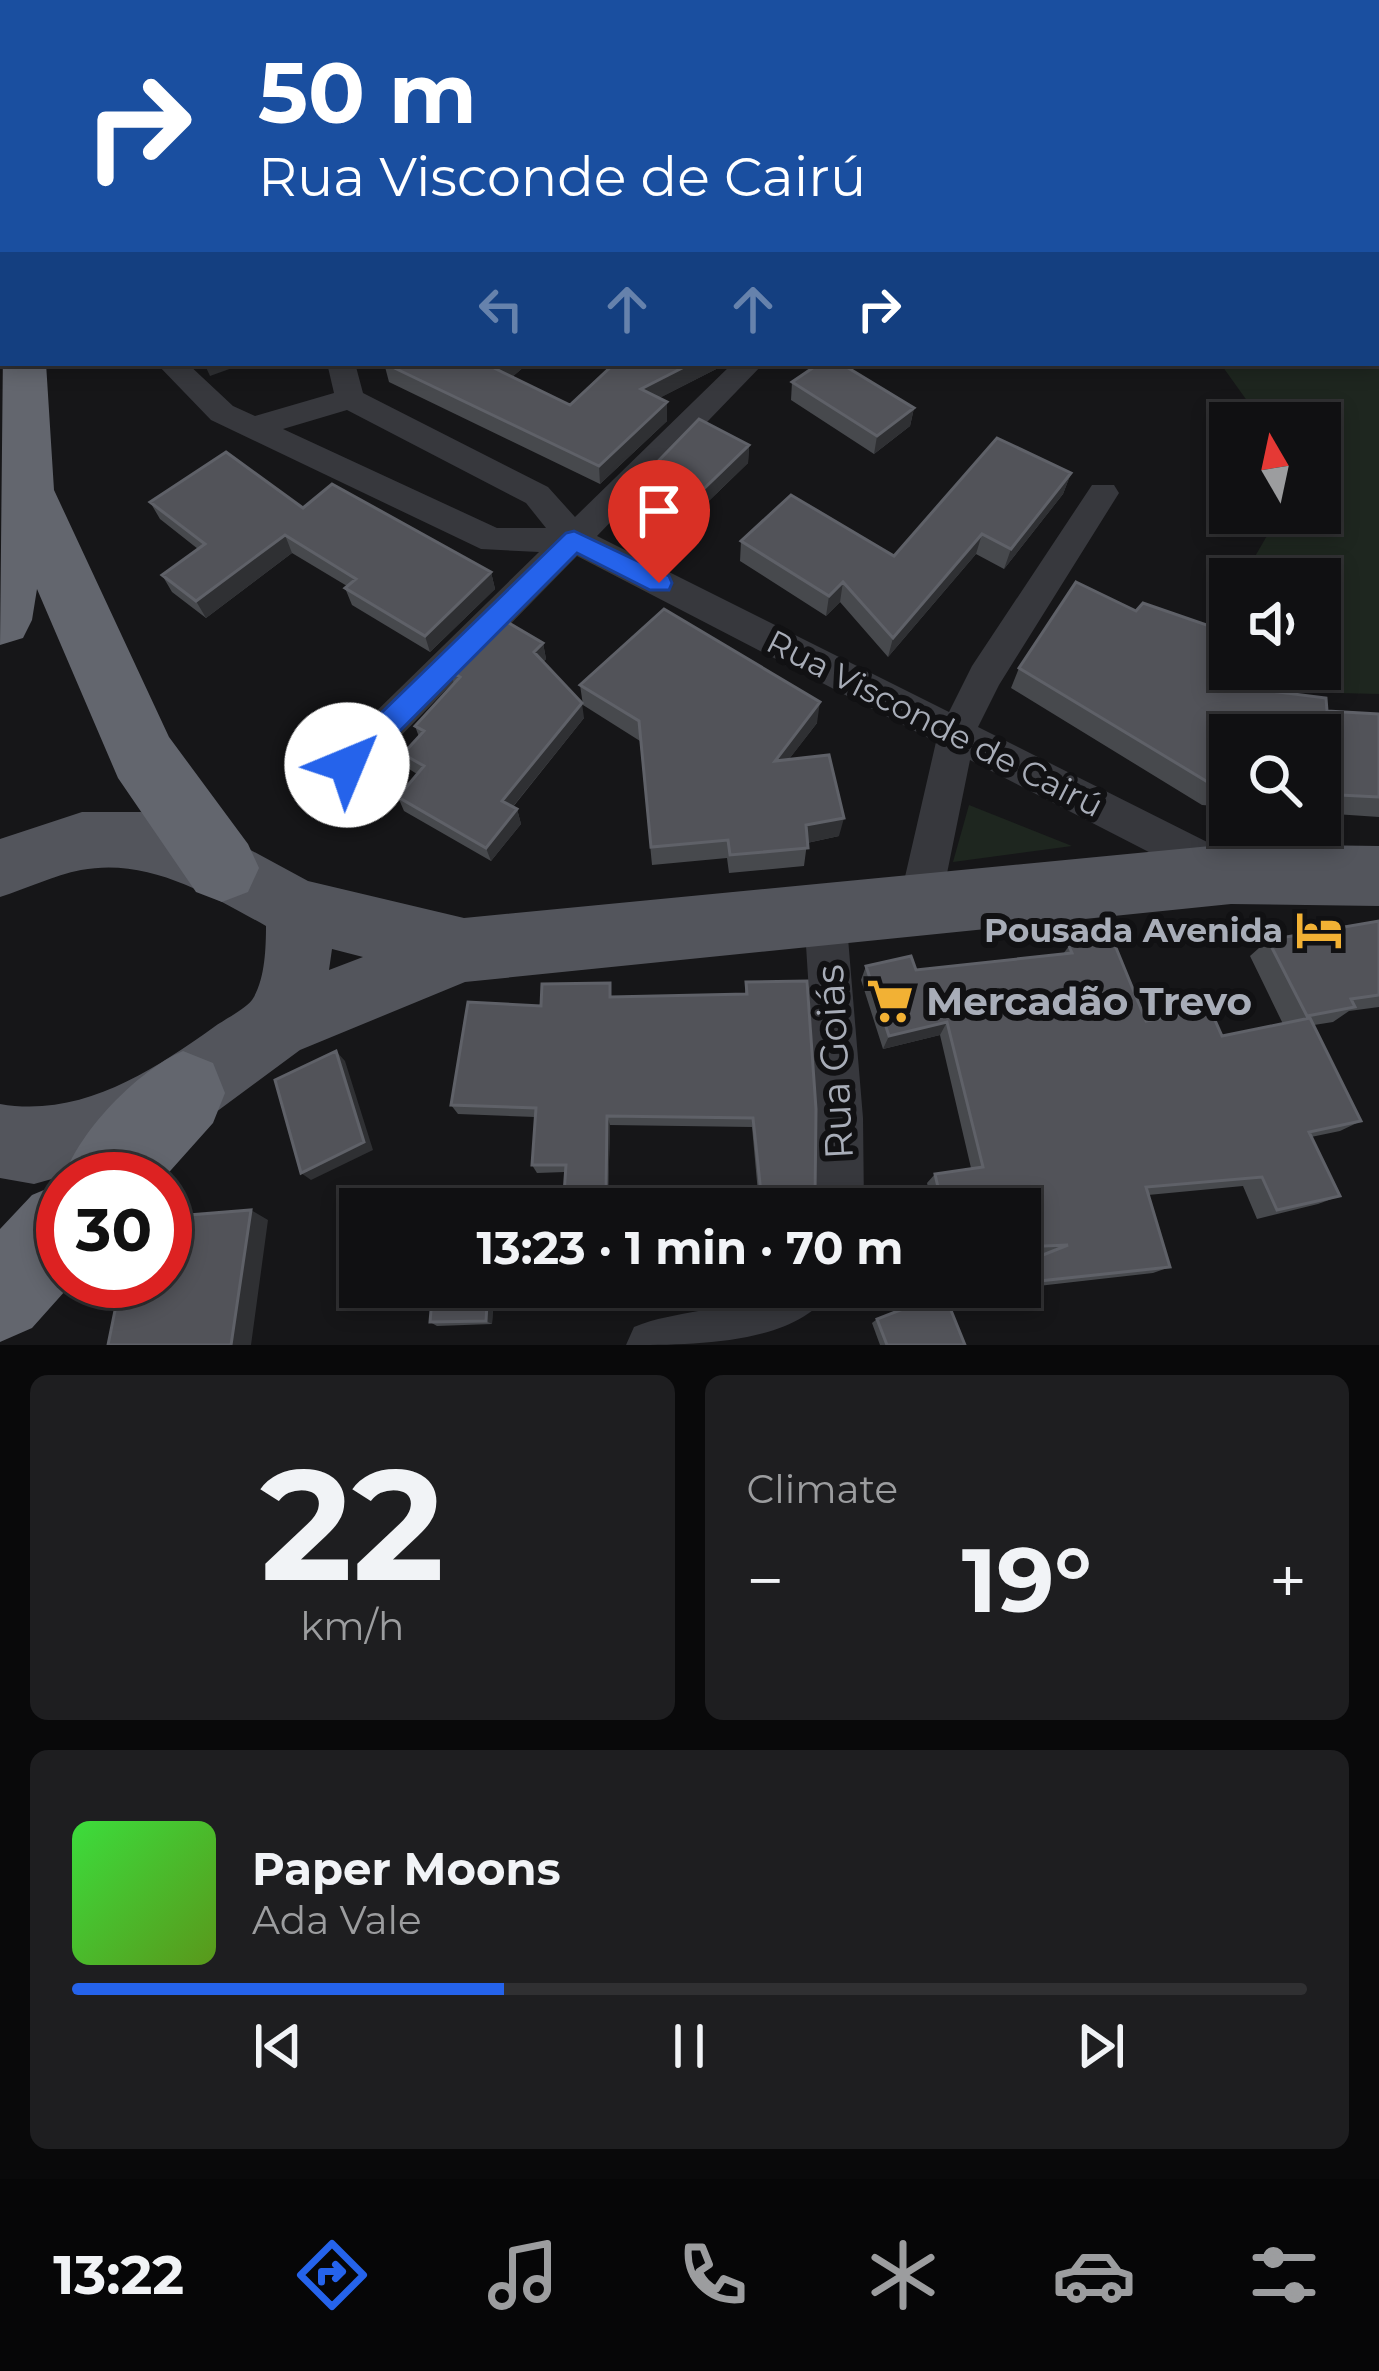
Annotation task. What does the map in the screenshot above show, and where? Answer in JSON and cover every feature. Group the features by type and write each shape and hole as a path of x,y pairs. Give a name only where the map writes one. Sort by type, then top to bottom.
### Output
{"highway":[{"path":"0,620 25,490 20,366"},
{"path":"25,490 143,757 222,868"},
{"path":"130,1152 183,1093"},
{"path":"0,1296 36,1256"}],"main road":[{"path":"0,868 82,841 141,841 222,868 297,909 464,950"},
{"path":"0,1141 34,1147 89,1135 183,1093 276,1025 464,950 1231,874 1379,876"},
{"path":"276,1025 299,967 302,935 297,909"}],"street":[{"name":"Rua Visconde de Cairú","path":"173,366 222,413 493,540 574,540"},
{"path":"254,427 350,398 342,366"},
{"path":"320,792 748,366"},
{"name":"Rua Visconde de Cairú","path":"350,398 537,495 574,540 1231,874"},
{"path":"920,903 957,733 985,676 1103,494"},
{"name":"Rua Goiás","path":"825,914 840,1188"},
{"path":"652,1345 749,1328 785,1308"}],"shaded area":[{"path":"1222,366 1379,366 1379,694 1334,690 1341,690 1341,558 1254,558 1268,534 1341,534 1341,402 1248,402"},
{"path":"969,805 1072,846 953,862"}],"building":[{"path":"390,366 500,366 496,369 570,405 612,366 686,366 641,389 667,402 599,466"},
{"path":"816,366 845,366 914,408 877,436 792,382"},
{"path":"699,419 749,445 684,508 638,482"},
{"path":"997,438 1071,473 1011,549 982,534 893,638 843,582 829,596 741,541 791,495 894,556"},
{"path":"226,452 303,508 332,484 491,572 425,636 345,588 356,579 285,535 196,601 162,575 205,544 150,502"},
{"path":"1076,582 1136,611 1143,603 1209,626 1209,690 1262,690 1326,698 1327,711 1379,714 1379,797 1341,795 1341,714 1209,714 1209,783 1019,668"},
{"path":"664,609 820,702 775,761 829,755 844,818 806,825 808,848 730,855 728,840 651,847 639,721 580,685"},
{"path":"502,619 543,643 534,652 582,703 502,801 517,809 486,848 398,797 424,766 403,754 424,731 415,726 460,677 450,671"},
{"path":"1379,921 1379,995 1351,999 1355,1007 1307,1016 1268,940"},
{"path":"1112,938 1146,1021 1210,1009 1222,1036 1310,1018 1361,1121 1309,1132 1340,1196 1277,1210 1262,1177 1146,1187 1170,1267 1041,1281 1041,1256 1068,1245 1041,1246 1041,1188 938,1188 935,1174 983,1167 947,1022 889,1036 866,966 911,956 916,970 1072,953 1069,946"},
{"path":"807,981 816,1109 815,1188 760,1188 753,1118 607,1116 606,1188 564,1188 566,1165 532,1165 536,1108 451,1105 468,1002 541,1006 542,984 610,983 610,997 747,994 746,982"},
{"path":"336,1051 364,1142 301,1173 275,1080"},
{"path":"251,1210 231,1345 108,1345 116,1308 192,1308 192,1215"},
{"path":"431,1308 487,1308 486,1321 430,1322"},
{"path":"905,1308 950,1308 965,1345 887,1345 877,1319"}],"place":[{"name":"Pousada Avenida","path":"1319,930"},
{"name":"Mercadão Trevo","path":"890,1001"}],"route":[{"path":"347,765 574,540 659,583"}]}
